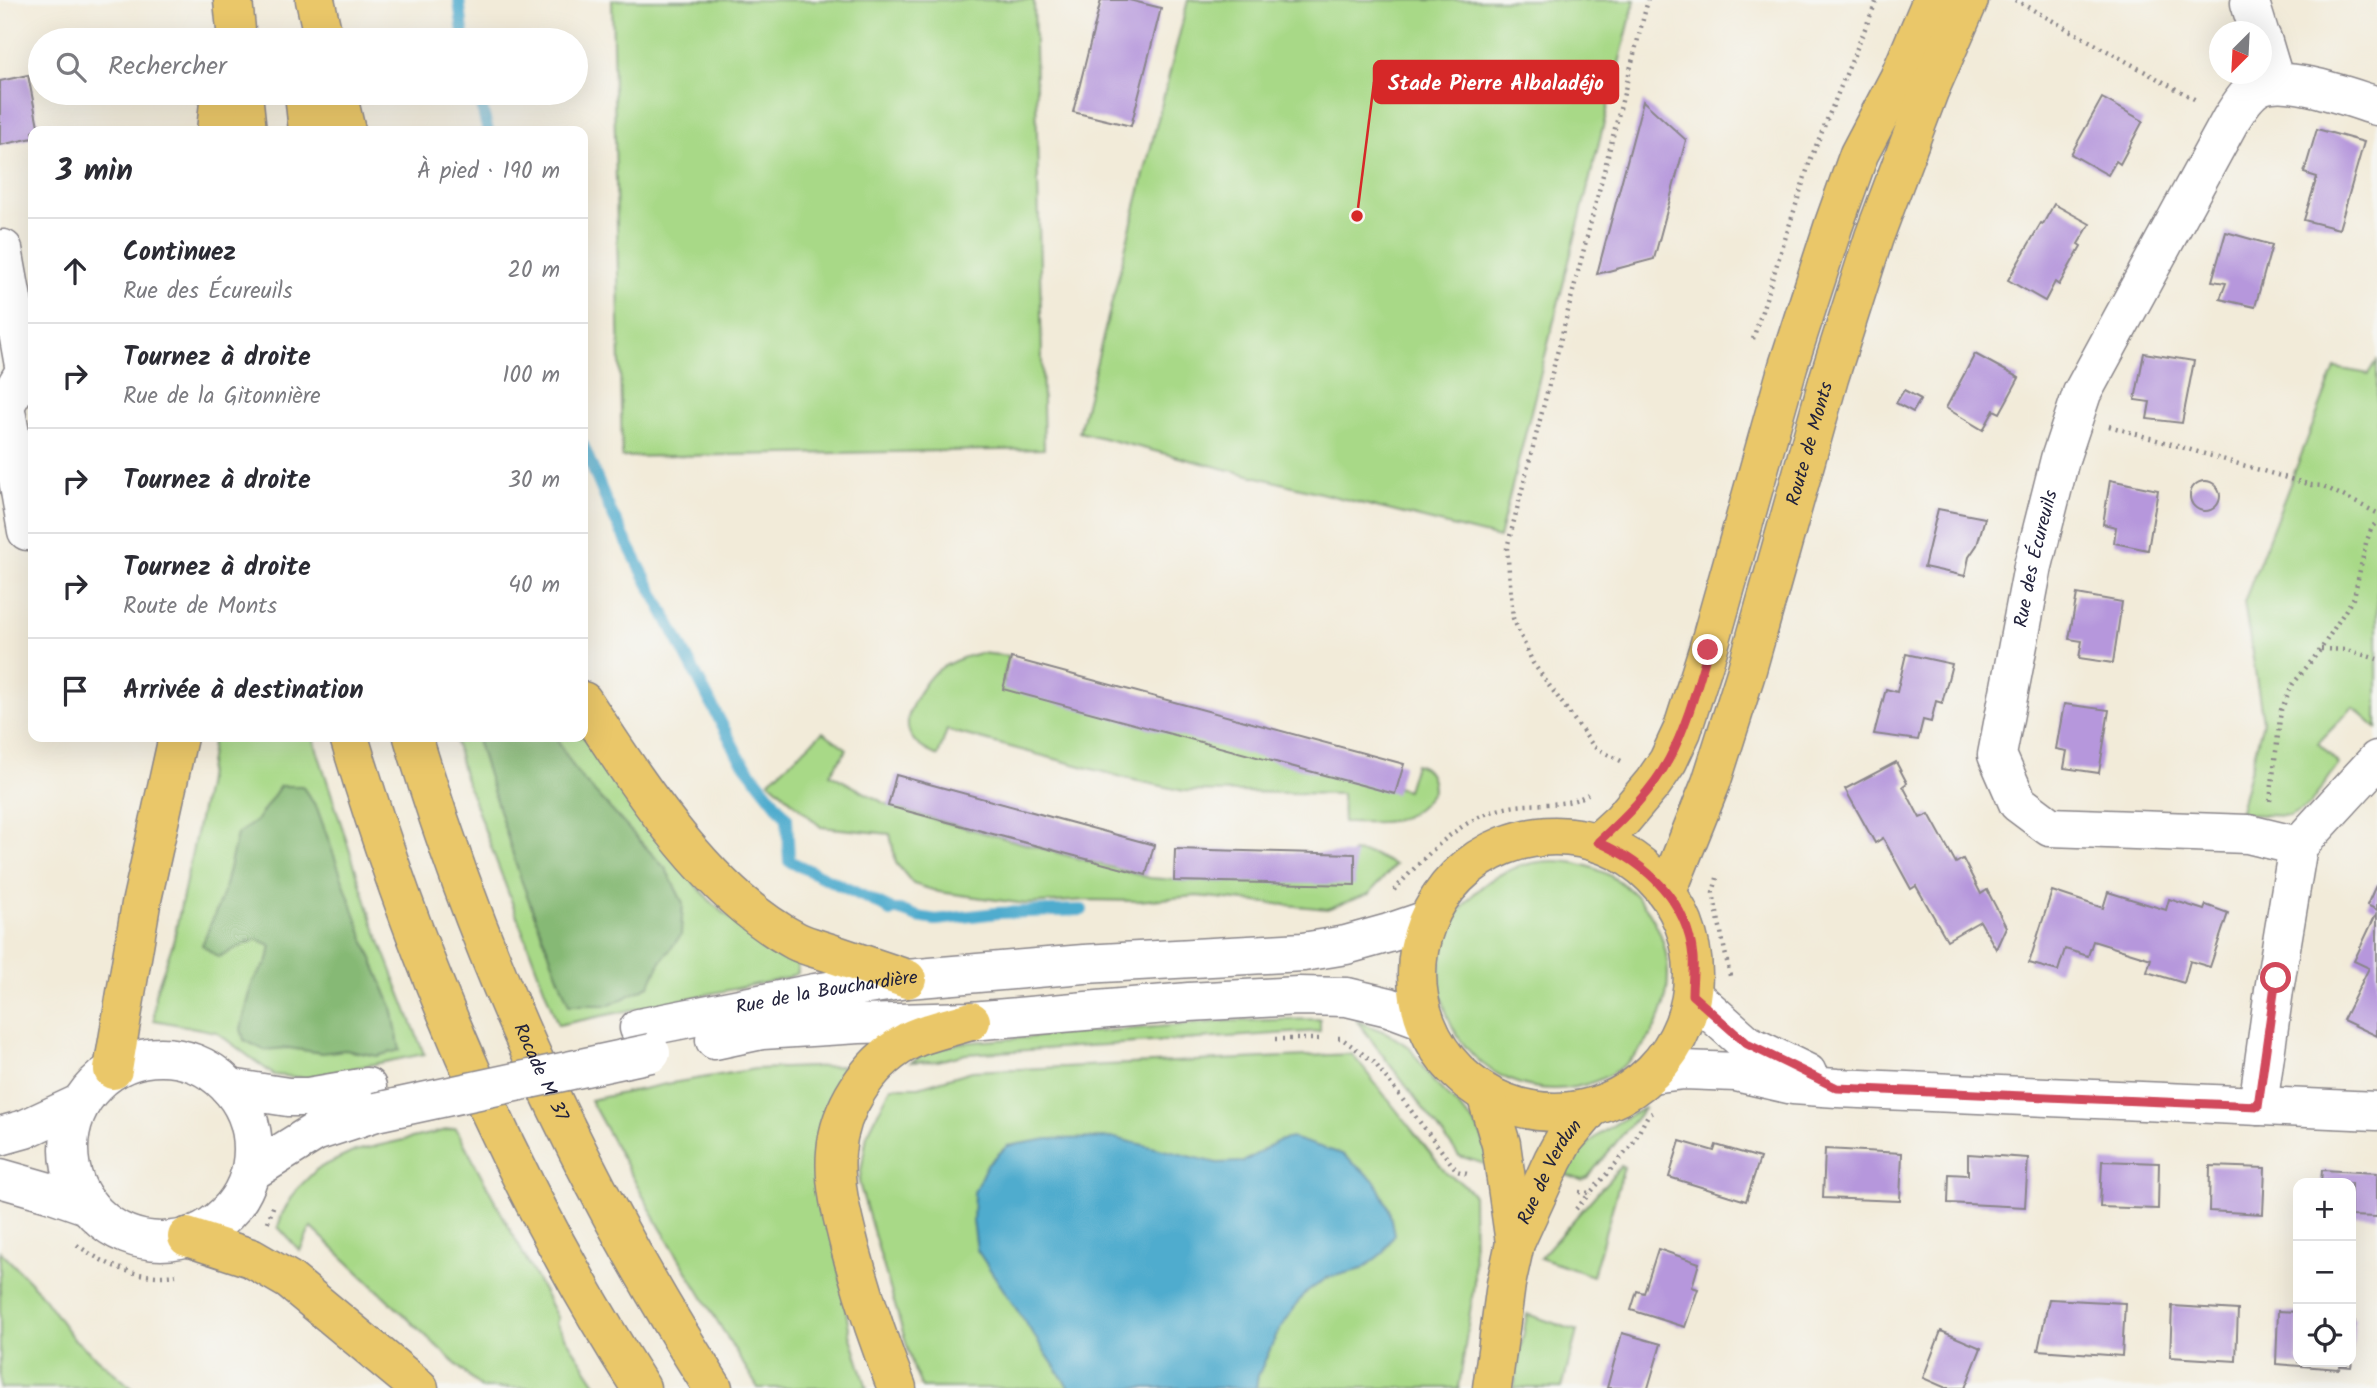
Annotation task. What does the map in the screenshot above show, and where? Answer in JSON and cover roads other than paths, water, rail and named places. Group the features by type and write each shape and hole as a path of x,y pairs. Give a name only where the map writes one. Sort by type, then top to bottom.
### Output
{"main road":[{"path":"225,28 228,0"},
{"path":"233,0 236,28"},
{"path":"295,0 298,28"},
{"path":"315,0 321,28"},
{"path":"1598,842 1622,820 1653,783 1668,761 1682,731 1708,650 1810,294 1859,154 1899,78 1932,0"},
{"name":"Route de Monts","path":"1667,892 1711,783 1742,685 1829,378 1874,237 1929,90 1969,0"},
{"path":"217,126 219,105"},
{"path":"244,105 246,126"},
{"path":"305,105 307,126"},
{"path":"340,105 345,126"},
{"path":"588,708 649,799 692,852 730,893 764,923 799,943 906,979"},
{"path":"113,1070 141,904 177,742"},
{"path":"351,742 384,847 423,955 483,1096 550,1233 641,1388"},
{"name":"Rocade M 37","path":"415,742 480,933 538,1070 604,1204 713,1388"},
{"path":"1566,835 1598,842 1624,853 1648,871 1667,892 1684,922 1693,956 1692,995 1684,1024 1670,1051 1651,1074 1623,1095 1591,1108 1555,1112 1520,1108 1486,1094 1460,1075 1439,1049 1424,1020 1417,987 1418,953 1427,920 1435,903 1461,872 1495,849 1534,836 1566,835"},
{"path":"897,1388 872,1318 844,1223 837,1185 836,1151 843,1118 862,1083 884,1059 905,1042 971,1021"},
{"name":"Rue de Verdun","path":"1486,1094 1501,1144 1516,1243"},
{"name":"Rue de Verdun","path":"1492,1388 1506,1284 1516,1243 1564,1140 1591,1108"},
{"path":"187,1237 251,1258 289,1280 419,1388"}],"street":[{"path":"1859,154 1884,72 1912,0"},
{"path":"2272,72 2275,82 2330,91 2377,106"},
{"name":"Rue des Écureuils","path":"2275,82 2257,87 2246,97 2231,119 2082,393 2060,459 2033,566 1997,755 2018,803 2050,827 2248,834 2281,842"},
{"path":"0,250 3,249 25,371 5,405 27,531"},
{"path":"2258,1106 2274,990 2281,842 2377,760"},
{"name":"Rue de la Bouchardière","path":"230,1088 288,1097 372,1099 645,1041 815,993 906,979 1084,964 1303,952 1346,945 1427,920"},
{"path":"1692,995 1747,1044 1837,1088"},
{"name":"Rue de la Bouchardière","path":"645,1041 762,1030 971,1021 1189,1002 1298,996 1347,997 1389,1007 1424,1020"},
{"path":"175,1057 205,1068 230,1088 243,1106 251,1127 253,1150 251,1172 242,1194 228,1213 209,1228 187,1237 161,1241 134,1237 109,1225 89,1206 77,1188 70,1167 69,1145 72,1123 81,1103 95,1084 113,1070 143,1058 175,1057"},
{"path":"1651,1074 1684,1070 1736,1072 1793,1084 1837,1088 2377,1111"},
{"name":"Rue de la Bouchardière","path":"251,1172 372,1099"},
{"path":"0,1136 25,1129 81,1103"},
{"path":"0,1178 89,1206"}],"water":[{"path":"1115,1138 1217,1163 1243,1162 1278,1141 1292,1138 1342,1154 1375,1181 1389,1209 1394,1234 1384,1252 1362,1269 1327,1278 1303,1295 1277,1334 1258,1376 1256,1388 1069,1388 977,1250 973,1221 974,1192 986,1166 1007,1146 1048,1139"}],"waterway":[{"path":"459,0 462,28"},
{"path":"481,105 487,126"},
{"path":"588,457 610,510 739,757 787,818 789,861 892,910"},
{"path":"890,912 899,910 936,920 997,913 1082,910"}],"place":[{"name":"Stade Pierre Albaladéjo","path":"1357,216"}]}
